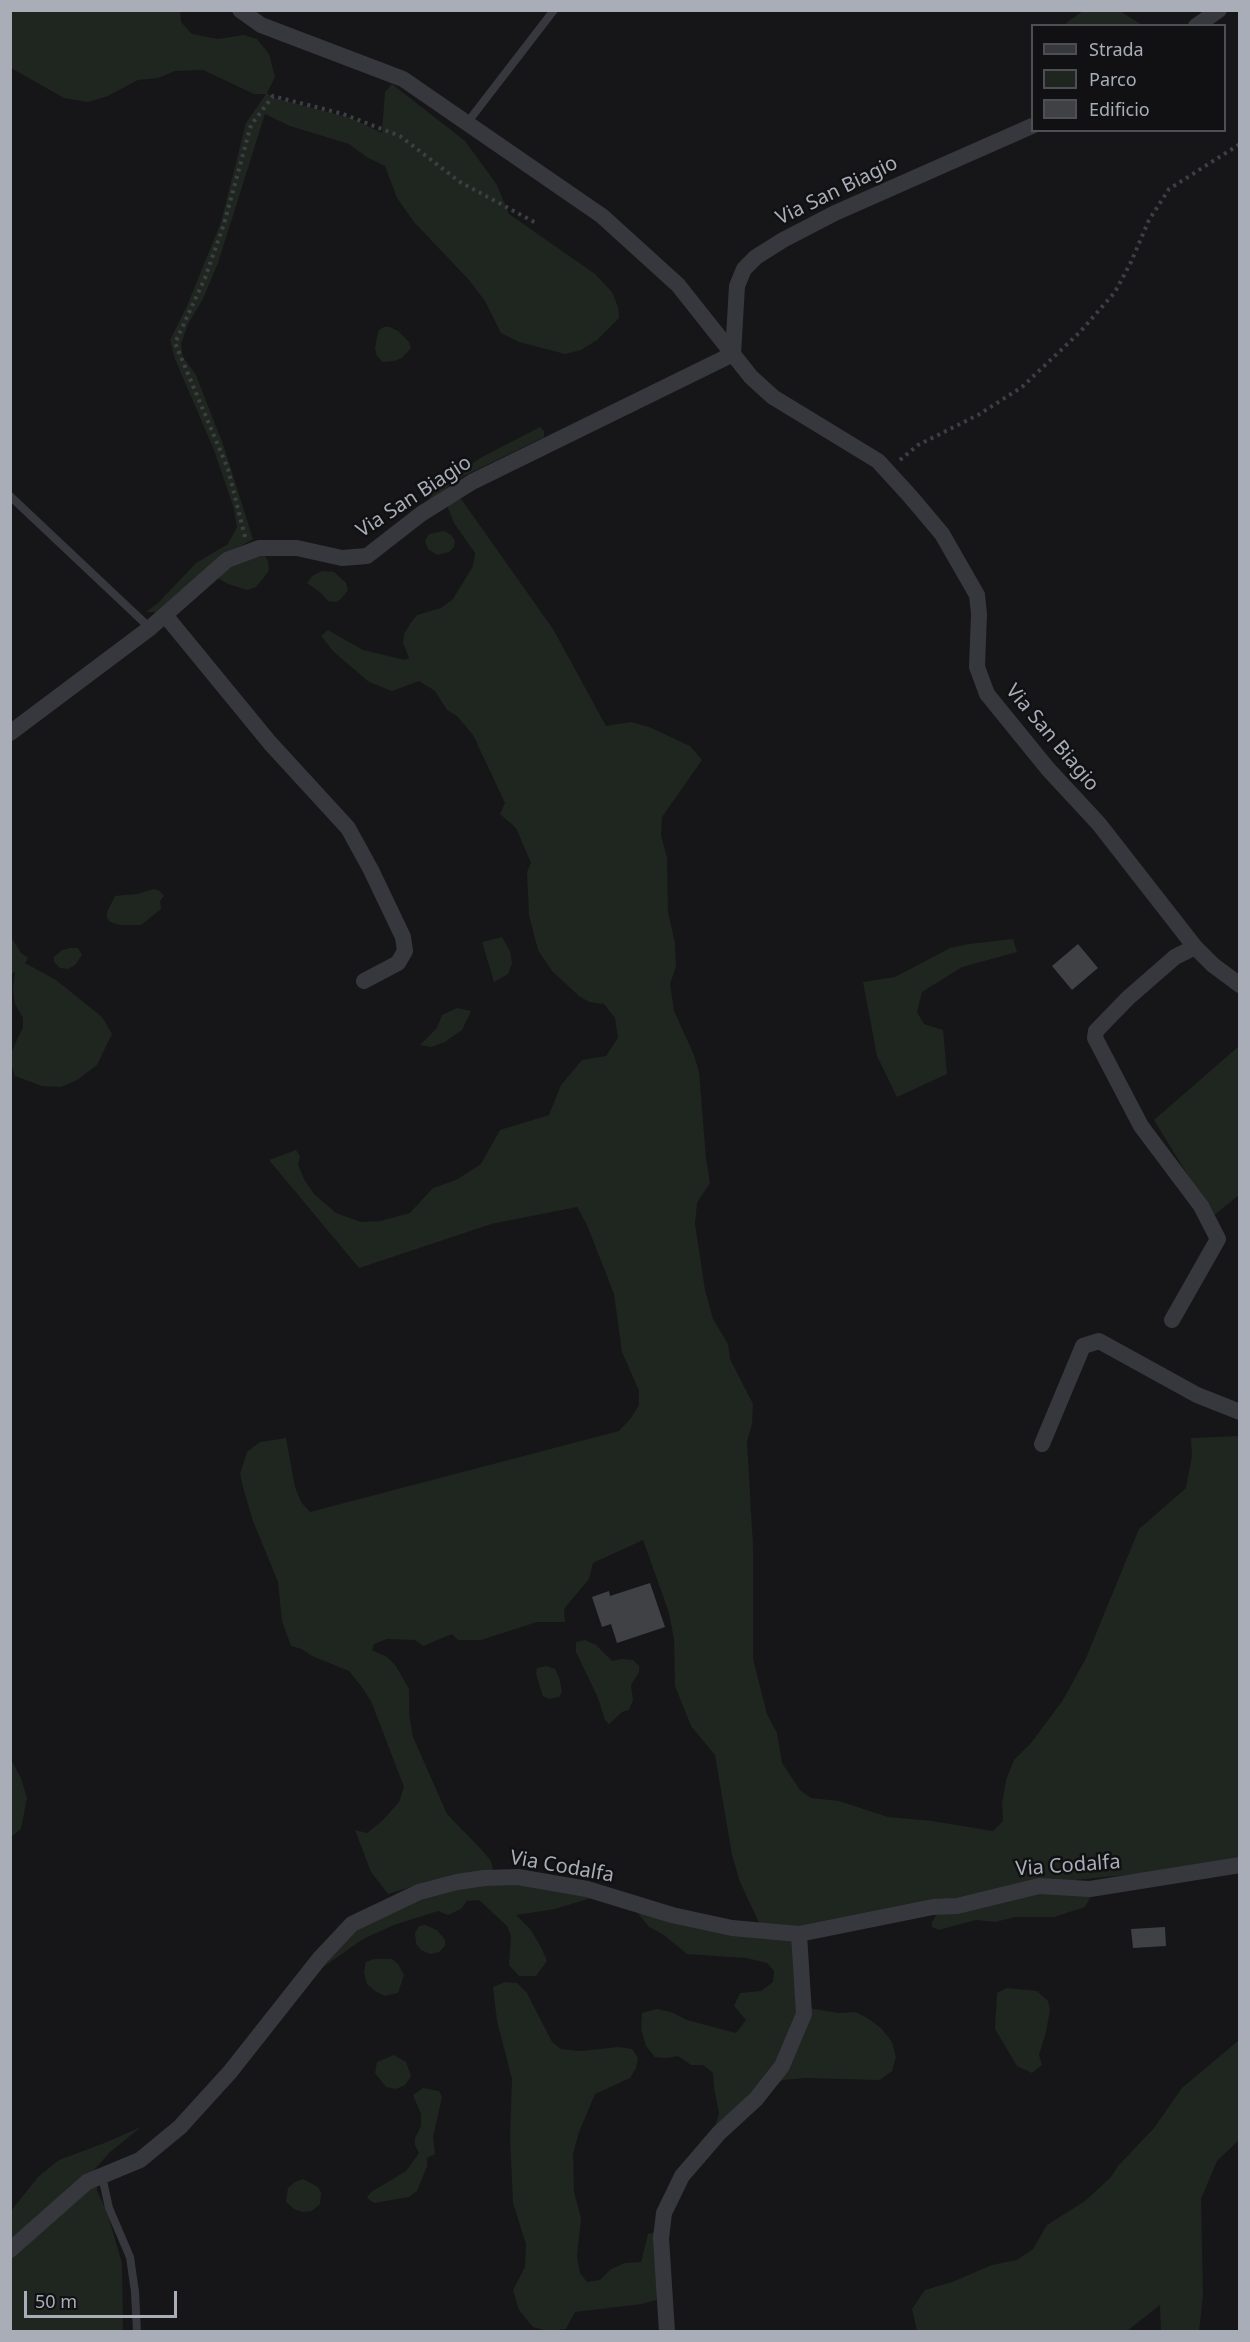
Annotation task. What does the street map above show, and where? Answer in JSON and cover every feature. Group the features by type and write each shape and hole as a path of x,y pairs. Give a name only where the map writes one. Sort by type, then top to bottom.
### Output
{"street":[{"name":"Via San Biagio","path":"240,10 261,25 403,79 608,220 678,285 751,377 773,396 878,461 942,534 977,595 979,614 977,667 987,694 1048,769 1099,824 1195,947 1239,985"},
{"path":"1199,24 1218,10"},
{"name":"Via San Biagio","path":"733,354 737,286 744,269 756,257 835,213 1031,126"},
{"name":"Via San Biagio","path":"10,733 150,628 227,560 259,548 297,548 342,558 367,556 421,514 472,482 733,354"},
{"path":"165,615 270,743 348,828 362,853 403,937 405,951 398,963 364,981"},
{"path":"1172,1320 1218,1239 1201,1206 1141,1126 1095,1038 1096,1031 1128,998 1175,957 1195,947"},
{"path":"1042,1444 1083,1346 1099,1341 1197,1395 1239,1412"},
{"name":"Via Codalfa","path":"10,2250 87,2182 140,2160 180,2127 230,2072 320,1959 352,1924 419,1892 475,1879 518,1877 587,1889 672,1915 732,1928 799,1934 933,1907 957,1906 1039,1886 1090,1889 1239,1865"},
{"path":"667,2331 661,2238 664,2213 682,2176 719,2133 756,2099 782,2066 804,2014 799,1934"}],"lane":[{"path":"467,123 554,10"},
{"path":"10,496 150,628"},
{"path":"102,2176 109,2208 130,2256 137,2331"}],"path":[{"path":"248,552 228,469 176,343 213,256 251,125 273,96 343,114 400,136 460,182 536,224"},
{"path":"887,471 918,445 978,415 1022,387 1080,332 1115,292 1149,220 1169,189 1239,144"}],"green space":[{"path":"10,11 180,11 181,22 192,34 218,39 244,35 257,39 269,54 275,77 267,93 274,98 351,118 382,133 385,92 392,84 465,141 497,185 509,214 595,274 612,292 618,307 619,318 597,340 581,350 565,354 519,342 501,333 485,301 469,280 414,222 397,198 385,166 368,158 349,144 290,126 265,114 218,263 203,299 188,324 181,344 183,357 196,375 224,447 253,539 229,553 160,612 146,612 159,602 196,563 228,544 237,527 234,509 214,450 175,359 170,340 187,306 221,222 246,123 266,94 254,94 203,70 175,71 158,78 138,80 108,96 88,102 64,98 11,68"},
{"path":"1083,11 1120,11 1140,24 1066,23"},
{"path":"384,327 398,331 409,342 411,348 402,358 383,362 377,356 375,349 377,337 379,330"},
{"path":"540,427 544,431 544,437 462,477 429,501 432,493 447,480 482,457"},
{"path":"459,496 553,629 606,726 631,722 649,727 690,746 702,760 662,817 661,835 667,858 668,912 675,943 676,967 670,984 674,1011 694,1055 699,1072 710,1183 697,1203 695,1224 705,1290 713,1319 728,1344 730,1359 753,1404 752,1424 747,1441 753,1546 753,1659 767,1714 777,1733 782,1763 800,1790 811,1798 839,1801 888,1817 932,1821 993,1831 1003,1821 1002,1804 1006,1780 1014,1760 1031,1743 1063,1700 1086,1658 1139,1529 1186,1488 1192,1456 1191,1438 1239,1436 1239,1857 1145,1873 1075,1880 822,1928 761,1927 740,1882 732,1855 715,1755 691,1726 675,1686 674,1639 669,1613 643,1540 593,1563 589,1579 564,1609 565,1622 537,1622 481,1640 458,1640 452,1634 423,1646 415,1640 387,1639 374,1644 372,1650 387,1657 396,1666 409,1689 409,1714 413,1737 447,1814 491,1861 493,1870 431,1881 388,1894 371,1872 355,1830 367,1833 382,1821 399,1802 404,1787 371,1701 349,1671 291,1646 282,1621 278,1582 253,1521 240,1474 247,1452 260,1442 286,1438 295,1487 301,1502 310,1512 619,1431 639,1405 639,1391 622,1352 614,1294 587,1225 577,1207 491,1224 359,1268 269,1160 296,1150 300,1156 298,1165 305,1181 315,1195 336,1213 361,1222 380,1221 410,1213 433,1188 456,1180 481,1164 500,1130 549,1115 561,1085 582,1060 606,1056 618,1038 615,1018 604,1004 589,1002 579,996 552,971 538,950 529,915 527,872 531,863 516,828 500,814 505,803 473,735 457,716 447,710 435,691 419,681 392,691 369,682 334,652 321,636 328,630 363,650 405,660 409,658 403,643 404,634 410,624 417,615 441,608 453,599 473,566 475,553 454,523 447,504"},
{"path":"444,531 455,540 454,547 449,552 437,555 428,549 425,541 429,534"},
{"path":"253,555 265,556 269,571 256,587 247,590 228,584 214,576"},
{"path":"322,571 334,572 346,583 348,590 336,602 328,601 307,583 312,576"},
{"path":"154,889 160,891 164,896 160,901 161,909 141,925 120,925 110,922 107,918 107,912 115,896 137,894"},
{"path":"11,937 21,953 28,958 25,963 56,980 102,1017 112,1034 97,1065 77,1080 61,1087 42,1086 15,1076 11,1064 11,1053 23,1027 23,1018 15,1004 13,989 15,972 11,974"},
{"path":"502,937 510,951 512,963 508,974 494,982 482,942"},
{"path":"1013,939 1017,952 962,967 922,992 917,1012 924,1024 943,1030 947,1074 897,1097 877,1056 863,982 895,977 950,948"},
{"path":"78,948 82,955 75,965 68,969 60,968 54,962 54,957 62,950"},
{"path":"457,1008 471,1011 462,1030 445,1042 431,1047 420,1045 437,1028 442,1015"},
{"path":"1239,1046 1239,1195 1213,1216 1154,1120"},
{"path":"585,1640 596,1645 612,1661 633,1660 639,1666 639,1672 631,1685 633,1700 629,1710 622,1712 609,1724 605,1720 598,1698 576,1652 576,1642"},
{"path":"547,1666 555,1669 559,1677 562,1692 559,1697 549,1699 543,1696 536,1674 537,1668"},
{"path":"10,1758 21,1778 27,1798 21,1829 11,1837"},
{"path":"500,1881 594,1897 555,1909 516,1915 530,1929 547,1961 536,1976 519,1976 509,1965 511,1936 507,1926 479,1900 467,1901 461,1909 448,1915 438,1911 394,1925 363,1939 322,1968 354,1927 397,1906 458,1886"},
{"path":"1031,1892 1092,1894 1085,1907 1054,1917 1015,1917 995,1922 976,1920 939,1930 932,1927 937,1914"},
{"path":"633,1907 797,1935 808,2008 839,2013 856,2012 869,2019 882,2029 892,2042 896,2057 892,2071 880,2080 806,2078 783,2080 772,2088 705,2156 700,2142 715,2127 719,2113 713,2073 703,2065 691,2065 678,2056 655,2057 646,2046 641,2029 642,2013 657,2009 671,2012 687,2020 736,2033 746,2020 734,2006 740,1993 761,1991 773,1982 774,1971 767,1963 746,1958 687,1954 664,1935 649,1927"},
{"path":"425,1925 437,1930 445,1940 445,1946 439,1952 430,1954 421,1950 416,1944 415,1933 419,1926"},
{"path":"374,1959 392,1959 398,1964 404,1975 398,1993 385,1996 367,1984 364,1972 366,1962"},
{"path":"505,1982 517,1983 527,1993 552,2042 561,2049 580,2051 619,2047 632,2049 638,2058 636,2068 630,2078 595,2094 579,2132 573,2154 574,2192 581,2218 577,2256 580,2273 587,2282 600,2280 611,2269 625,2263 641,2262 648,2234 656,2232 664,2295 642,2304 575,2312 566,2329 548,2331 533,2327 519,2310 513,2290 525,2267 526,2244 513,2203 510,2137 512,2079 497,2021 493,1987"},
{"path":"1007,1988 1037,1991 1048,2001 1050,2010 1039,2055 1042,2065 1032,2073 1017,2066 995,2029 997,1993"},
{"path":"1239,2040 1239,2140 1217,2161 1201,2199 1203,2295 1199,2331 1161,2331 1160,2305 1127,2331 917,2331 912,2309 925,2290 952,2282 992,2265 1017,2260 1033,2249 1047,2225 1085,2201 1111,2177 1118,2166 1154,2128 1182,2088"},
{"path":"394,2055 406,2062 411,2076 405,2085 396,2089 386,2087 375,2073 377,2062"},
{"path":"423,2088 439,2091 442,2097 433,2137 435,2154 427,2158 427,2166 417,2191 409,2197 374,2203 367,2198 371,2192 406,2171 419,2153 415,2145 415,2138 421,2126 421,2114 413,2095"},
{"path":"141,2127 109,2153 95,2169 97,2191 107,2212 122,2263 123,2331 11,2331 11,2211 38,2177 59,2160"},
{"path":"303,2179 318,2187 321,2193 320,2204 312,2211 303,2212 294,2209 286,2202 288,2188"}],"building":[{"path":"1078,944 1098,968 1072,990 1052,966"},
{"path":"650,1583 665,1627 617,1643 611,1624 602,1627 592,1597 609,1591 610,1596"},
{"path":"1165,1927 1166,1946 1133,1948 1131,1929"}]}
